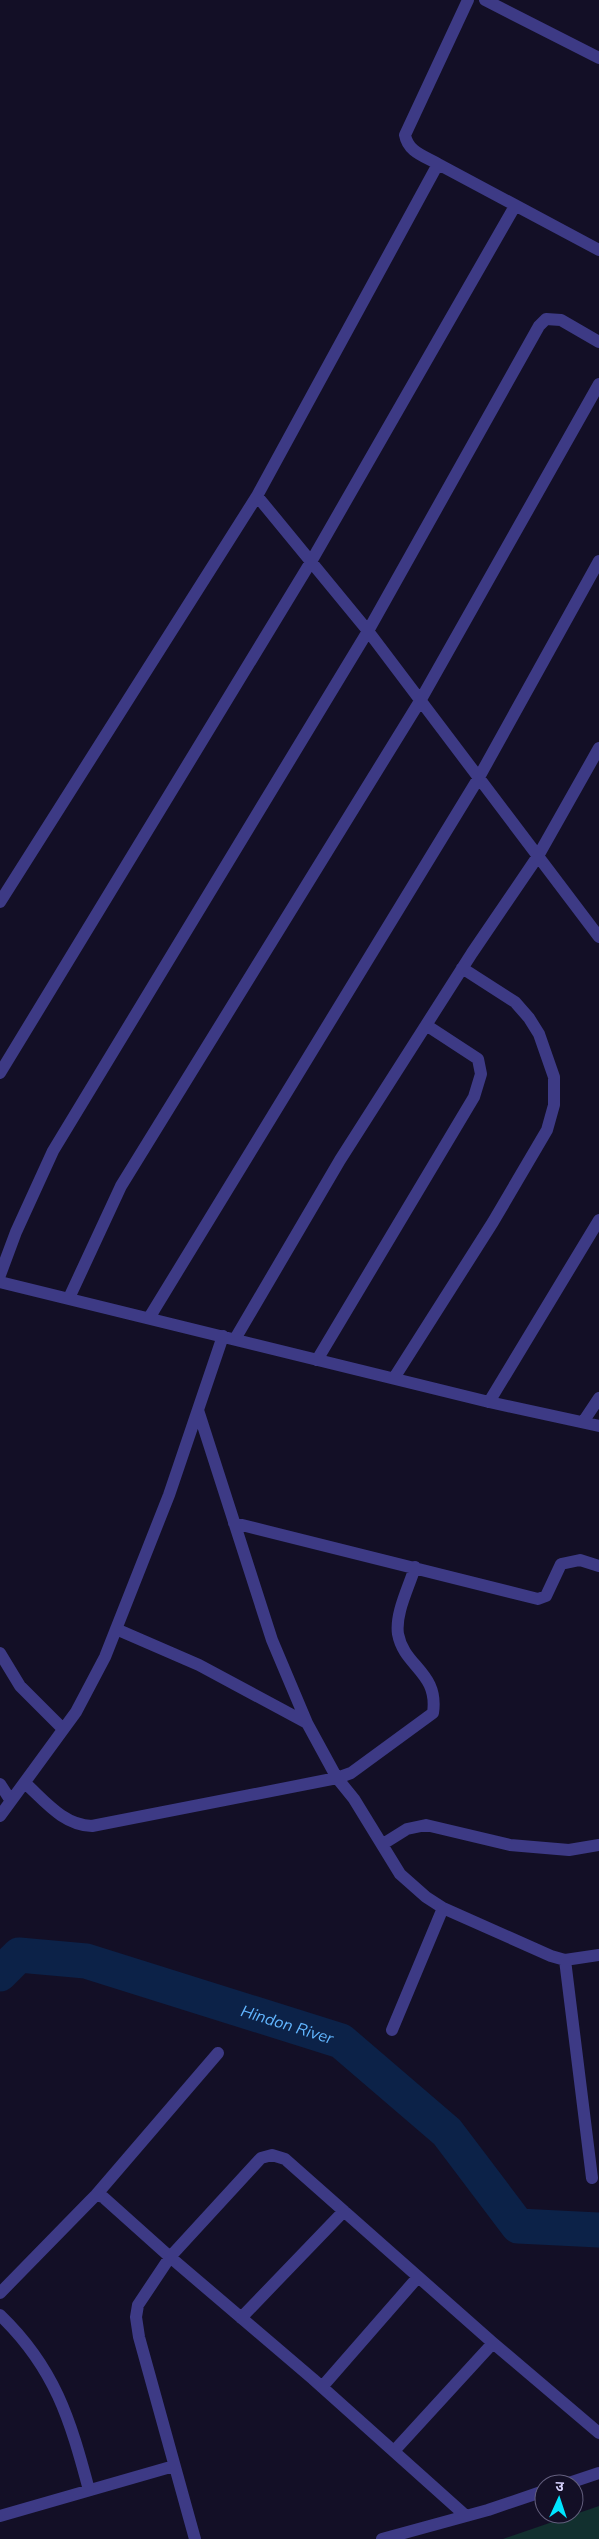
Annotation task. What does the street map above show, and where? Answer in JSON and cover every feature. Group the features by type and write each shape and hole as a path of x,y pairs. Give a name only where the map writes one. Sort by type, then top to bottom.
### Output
{"street":[{"path":"468,0 405,135 407,144 413,150 438,164 599,250"},
{"path":"488,1 599,58"},
{"path":"0,902 257,496 438,164"},
{"path":"0,1073 312,560 515,206"},
{"path":"0,1275 16,1232 53,1151 368,631 539,326 546,319 561,320 599,342"},
{"path":"69,1298 120,1186 420,701 599,384"},
{"path":"257,496 312,560 368,631 478,779 598,932"},
{"path":"149,1318 478,779 599,561"},
{"path":"0,1816 76,1712 106,1656 169,1495 198,1410 229,1338 462,968 538,856 599,748"},
{"path":"394,1378 492,1222 542,1138 554,1105 554,1076 538,1034 529,1018 515,1002 462,968"},
{"path":"317,1360 474,1097 481,1074 478,1059 426,1025"},
{"path":"489,1402 599,1220"},
{"path":"0,1282 489,1402 599,1426"},
{"path":"583,1422 599,1398"},
{"path":"198,1410 272,1640 307,1722 337,1778 354,1799 400,1874 426,1898 443,1908 565,1960 599,1955"},
{"path":"234,1523 538,1599 546,1596 561,1564 580,1560 599,1566"},
{"path":"25,1783 66,1820 79,1826 92,1826 337,1778 351,1773 433,1713 435,1699 432,1687 403,1648 398,1634 399,1618 415,1567"},
{"path":"116,1629 199,1665 307,1722"},
{"path":"0,1653 20,1686 63,1729"},
{"path":"0,1784 11,1801"},
{"path":"383,1844 407,1829 426,1825 510,1845 569,1850 599,1846"},
{"path":"392,2030 443,1908"},
{"path":"565,1960 592,2178"},
{"path":"0,2293 96,2195 218,2053"},
{"path":"195,2539 139,2337 136,2317 138,2305 170,2257 261,2158 272,2155 285,2159 418,2278 599,2433"},
{"path":"96,2195 103,2197 322,2387 466,2516"},
{"path":"241,2318 344,2211"},
{"path":"322,2387 418,2278"},
{"path":"0,2315 21,2336 59,2394 74,2435 89,2490"},
{"path":"394,2451 493,2343"},
{"path":"0,2516 174,2466"},
{"path":"584,2478 599,2473"},
{"path":"382,2539 466,2516 534,2494"}],"green space":[{"path":"599,2506 599,2539 503,2539 547,2524 584,2524 584,2511"}],"waterway":[{"name":"Hindon River","path":"0,1974 19,1955 86,1961 341,2041 447,2132 518,2226 599,2230"}]}
